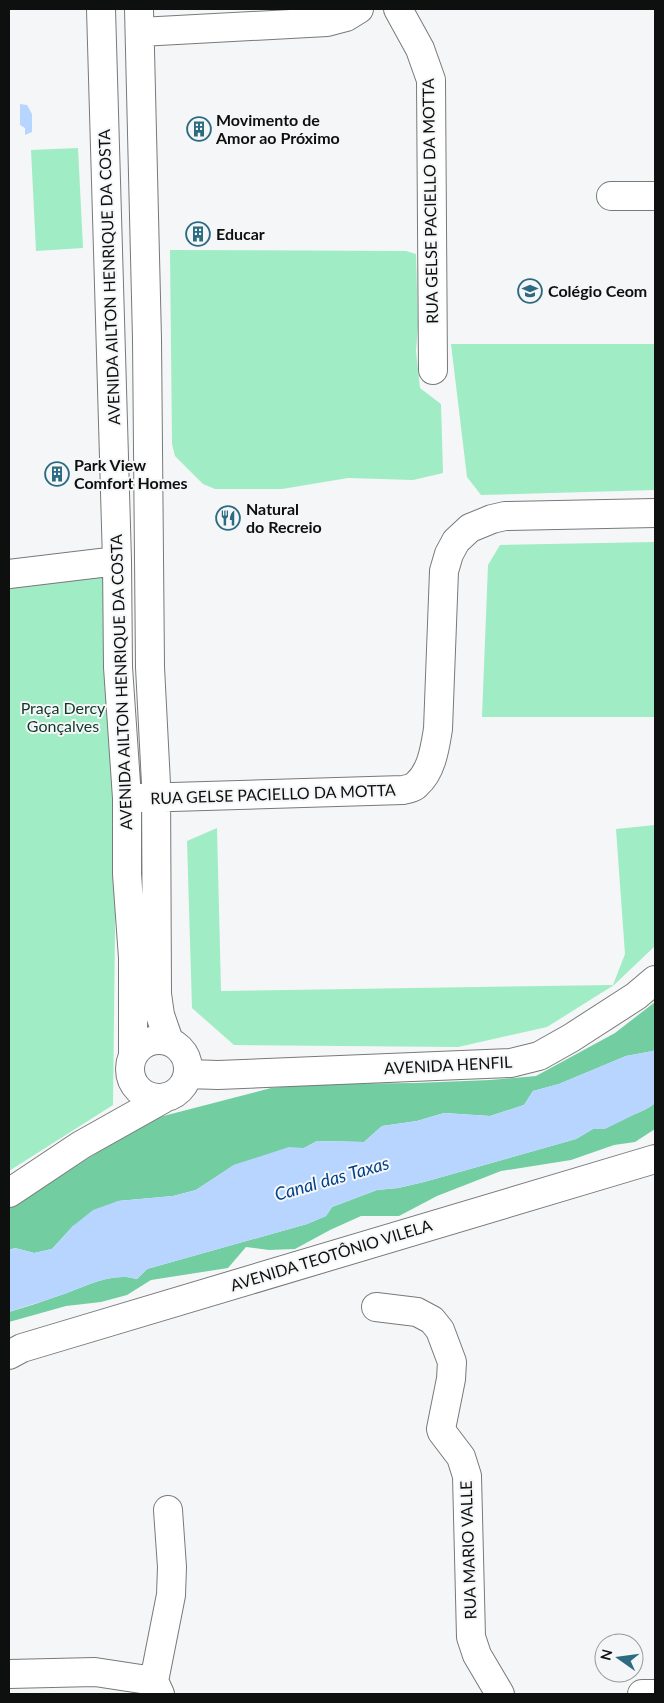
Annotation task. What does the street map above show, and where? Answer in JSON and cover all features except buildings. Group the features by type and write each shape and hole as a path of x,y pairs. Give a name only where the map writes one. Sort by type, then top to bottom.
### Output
{"street":[{"name":"AVENIDA AILTON HENRIQUE DA COSTA","path":"101,9 117,561 118,667 127,798 127,864 133,958 132,1065"},
{"path":"140,20 308,16 336,20 346,17 359,9"},
{"name":"RUA GELSE PACIELLO DA MOTTA","path":"398,9 420,49 431,80 433,370"},
{"name":"AVENIDA AILTON HENRIQUE DA COSTA","path":"140,20 147,339 150,667 156,797 157,994 160,1015 173,1044"},
{"path":"611,196 655,196"},
{"path":"111,342 147,339"},
{"name":"RUA GELSE PACIELLO DA MOTTA","path":"127,798 403,790 416,786 427,771 438,729 444,571 449,554 456,541 470,528 505,516 655,513"},
{"path":"9,574 117,561"},
{"path":"127,864 155,862"},
{"name":"AVENIDA HENFIL","path":"188,1074 218,1075 511,1064 539,1056 571,1038 636,996 655,980"},
{"path":"81,1145 121,1098 140,1047 149,1042 159,1040 173,1044 218,1075"},
{"path":"9,1193 81,1145 174,1094 183,1086 188,1074 188,1064 184,1054 173,1044"},
{"path":"132,1065 134,1085 141,1093 151,1098 163,1099"},
{"name":"AVENIDA TEOTÔNIO VILELA","path":"9,1355 22,1348 655,1158"},
{"name":"RUA MARIO VALLE","path":"376,1307 418,1312 432,1320 440,1330 452,1362 451,1380 442,1432 461,1457 467,1476 471,1637 477,1655 500,1694"},
{"path":"9,1674 95,1672 157,1688 171,1595 172,1567 168,1510"},
{"path":"642,1694 655,1694"}],"green space":[{"path":"78,148 83,248 36,251 31,150"},
{"path":"170,250 406,251 416,254 418,326 416,351 420,388 441,404 443,473 413,480 348,478 282,489 215,489 203,484 175,456 172,444"},
{"path":"451,344 655,344 655,490 481,495 467,477"},
{"path":"655,542 655,717 482,717 488,565 500,545"},
{"name":"Praça Dercy Gonçalves","path":"117,561 118,667 113,1105 9,1171 9,574"},
{"path":"655,825 655,946 614,985 547,1027 458,1047 234,1045 192,1008 187,841 217,828 221,991 613,985 625,954 616,829"},
{"path":"655,1002 655,1049 653,1051 626,1056 559,1084 533,1091 524,1105 490,1116 444,1113 417,1121 382,1126 364,1142 317,1141 304,1148 289,1148 234,1165 196,1190 173,1196 118,1201 73,1226 52,1249 34,1253 15,1248 9,1250 9,1209 148,1120 271,1088 314,1084 416,1083 536,1076 615,1033"},
{"path":"655,1103 655,1129 635,1142 614,1145 571,1160 501,1171 437,1196 399,1216 361,1216 295,1249 269,1250 246,1247 228,1268 151,1280 127,1295 101,1302 66,1306 9,1322 9,1312 97,1282 117,1277 137,1279 147,1269 307,1224 326,1216 332,1207 377,1190 398,1188 424,1182 576,1139 593,1129 641,1112"}],"water":[{"path":"20,104 27,105 32,114 32,132 25,135 25,128 20,125"},
{"name":"Canal das Taxas","path":"655,1049 655,1103 605,1129 593,1129 576,1139 424,1182 398,1188 377,1190 332,1207 326,1216 307,1224 147,1269 137,1279 117,1277 107,1279 9,1312 9,1250 15,1248 34,1253 52,1249 73,1226 93,1210 118,1201 173,1196 196,1190 234,1165 289,1147 304,1148 317,1141 364,1142 382,1126 417,1121 444,1113 490,1116 524,1105 533,1091 559,1084 626,1056"}],"place":[{"name":"Movimento de Amor ao Próximo","path":"199,129"},
{"name":"Educar","path":"198,234"},
{"name":"Colégio Ceom","path":"530,291"},
{"name":"Park View Comfort Homes","path":"57,474"},
{"name":"Natural do Recreio","path":"228,518"}]}
